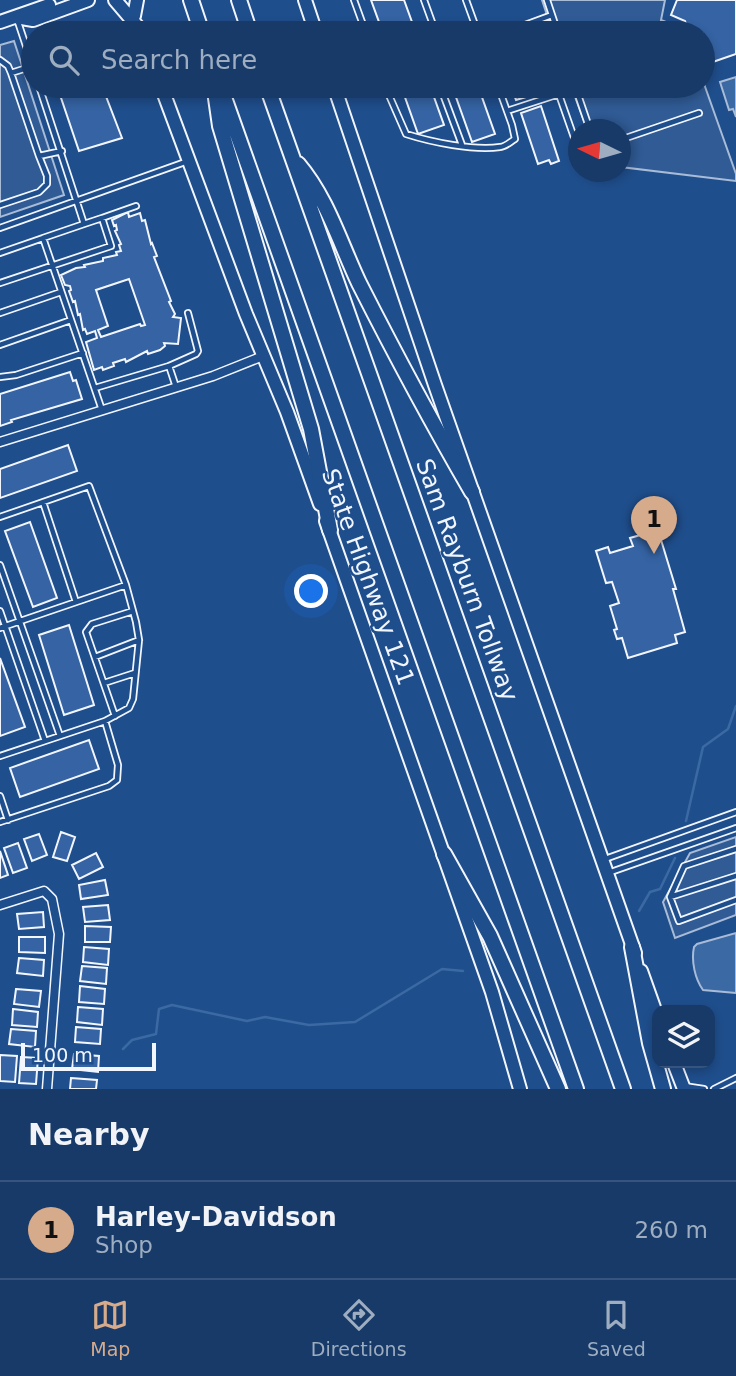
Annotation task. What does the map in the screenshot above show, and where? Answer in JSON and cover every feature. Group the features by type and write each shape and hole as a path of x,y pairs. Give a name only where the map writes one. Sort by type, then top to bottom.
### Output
{"highway":[{"path":"239,0 246,21"},
{"path":"191,1 198,21"},
{"path":"216,98 220,126 311,429 330,530"},
{"path":"224,98 576,1089"},
{"name":"Sam Rayburn Tollway","path":"271,98 623,1089"},
{"path":"293,157 314,182 353,270 415,392 472,492"},
{"path":"444,854 490,936 558,1089"},
{"path":"632,947 650,1043 663,1089"}],"main road":[{"path":"0,22 63,0"},
{"path":"16,16 33,20 88,0"},
{"path":"115,0 134,21"},
{"path":"128,0 136,21"},
{"path":"137,0 138,21"},
{"path":"304,0 312,21"},
{"name":"State Highway 121","path":"165,98 330,530 492,992 520,1089"},
{"path":"342,98 472,492 653,1005"},
{"path":"676,1068 683,1088"}],"street":[{"path":"0,442 176,387 263,356"},
{"path":"0,905 44,891 52,899 59,934 47,1089"}],"lane":[{"path":"355,0 362,21"},
{"path":"424,0 432,21"},
{"path":"466,0 474,21"},
{"path":"547,0 554,21"},
{"path":"536,21 552,15"},
{"path":"16,16 21,31"},
{"path":"0,60 8,66 11,73 47,176 47,184 39,192 0,205"},
{"path":"11,73 21,70"},
{"path":"43,98 79,200 84,224"},
{"path":"390,98 405,134 424,140 503,147 514,139 502,98"},
{"path":"444,98 462,145"},
{"path":"507,111 547,98"},
{"path":"560,98 568,120"},
{"path":"579,98 586,119"},
{"path":"631,136 698,113"},
{"path":"39,156 62,150"},
{"path":"0,228 189,161"},
{"path":"0,253 136,206"},
{"path":"0,283 111,246 102,218"},
{"path":"43,238 102,410"},
{"path":"0,313 61,292"},
{"path":"95,388 169,366 197,354 188,313"},
{"path":"0,345 71,320"},
{"path":"0,377 16,375 83,354"},
{"path":"169,366 176,387"},
{"path":"0,517 89,486 126,585 139,640 133,699 129,708 105,721 0,756"},
{"path":"43,502 76,602"},
{"path":"0,565 60,736"},
{"path":"3,627 126,585"},
{"path":"0,611 3,627 46,741"},
{"path":"115,716 86,632 88,627 133,611"},
{"path":"95,657 139,640"},
{"path":"104,683 135,673"},
{"path":"0,822 109,786 117,780 118,765 105,721"},
{"path":"0,796 8,820"},
{"path":"603,859 736,812"},
{"path":"608,873 736,828"},
{"path":"736,849 684,866 670,897 679,921 736,900"},
{"path":"670,897 736,876"},
{"path":"714,1089 736,1078"},
{"path":"683,1088 704,1089"}],"shaded area":[{"path":"542,0 665,0 661,20 664,21 549,21"},
{"path":"14,41 21,63 21,98 33,98 64,195 0,217 0,45"},
{"path":"736,77 736,117 733,109 729,110 720,82"},
{"path":"575,98 709,98 736,174 736,181 631,168 631,119 583,119"},
{"path":"736,837 736,915 675,938 663,902 690,853"},
{"path":"736,933 736,993 703,990 694,970 694,947"}],"building":[{"path":"371,0 404,0 412,21 379,21"},
{"path":"677,0 736,0 736,54 715,61 715,21 685,21 671,15"},
{"path":"61,98 107,98 122,138 79,151"},
{"path":"405,98 434,98 444,125 418,134"},
{"path":"456,98 482,98 495,134 472,142"},
{"path":"541,106 559,161 551,164 549,160 538,164 521,113"},
{"path":"128,212 129,217 140,213 142,221 145,220 157,256 154,257 175,314 173,317 181,318 178,344 164,343 165,346 160,350 148,354 147,351 126,362 125,359 103,370 102,367 94,370 86,342 97,338 95,331 87,334 85,329 83,330 80,314 78,315 75,301 73,302 69,291 70,286 65,285 61,275 85,267 84,265 103,261 103,258 117,255 116,252 121,251 115,231 116,225 114,226 112,220","holes":["129,279 145,325 140,324 101,337 98,330 108,326 96,290"]},
{"path":"70,372 73,381 76,380 82,399 11,420 12,422 0,426 0,394"},
{"path":"68,445 77,471 0,498 0,469"},
{"path":"30,522 57,598 33,607 5,531"},
{"path":"658,530 676,589 673,589 685,632 675,635 677,643 628,658 622,638 617,639 610,606 619,603 612,582 606,583 596,551 608,547 610,553 633,546 630,538"},
{"path":"69,625 94,705 64,715 39,635"},
{"path":"0,658 25,727 0,736"},
{"path":"89,740 99,769 20,797 10,768"},
{"path":"61,832 75,837 67,861 53,857"},
{"path":"39,834 47,855 32,861 24,839"},
{"path":"18,843 27,868 13,873 4,848"},
{"path":"0,851 8,875 0,878"},
{"path":"96,853 103,867 79,879 72,865"},
{"path":"105,880 108,895 81,899 79,885"},
{"path":"108,905 110,920 85,922 83,907"},
{"path":"43,912 44,927 19,929 17,914"},
{"path":"85,926 111,927 110,942 85,942"},
{"path":"19,937 45,937 45,953 19,952"},
{"path":"84,947 109,949 108,965 83,962"},
{"path":"19,958 44,960 43,976 17,973"},
{"path":"82,966 107,968 106,984 80,981"},
{"path":"80,986 105,989 104,1004 79,1002"},
{"path":"16,989 41,991 39,1007 14,1004"},
{"path":"78,1007 103,1009 102,1025 77,1022"},
{"path":"13,1009 38,1012 37,1027 12,1025"},
{"path":"76,1027 101,1029 100,1044 75,1042"},
{"path":"11,1029 36,1031 35,1047 9,1044"},
{"path":"74,1054 99,1056 98,1072 72,1069"},
{"path":"0,1055 17,1056 15,1082 0,1081"},
{"path":"21,1057 38,1058 36,1084 19,1083"},
{"path":"71,1078 97,1080 96,1089 70,1089"}],"waterway":[{"path":"686,821 703,747 728,729 736,706"},
{"path":"639,911 650,892 660,889 675,858"},
{"path":"123,1049 132,1040 156,1034 159,1009 172,1005 247,1021 265,1017 309,1025 355,1022 442,969 463,971"}],"place":[{"name":"Harley-Davidson","path":"654,554"}]}
